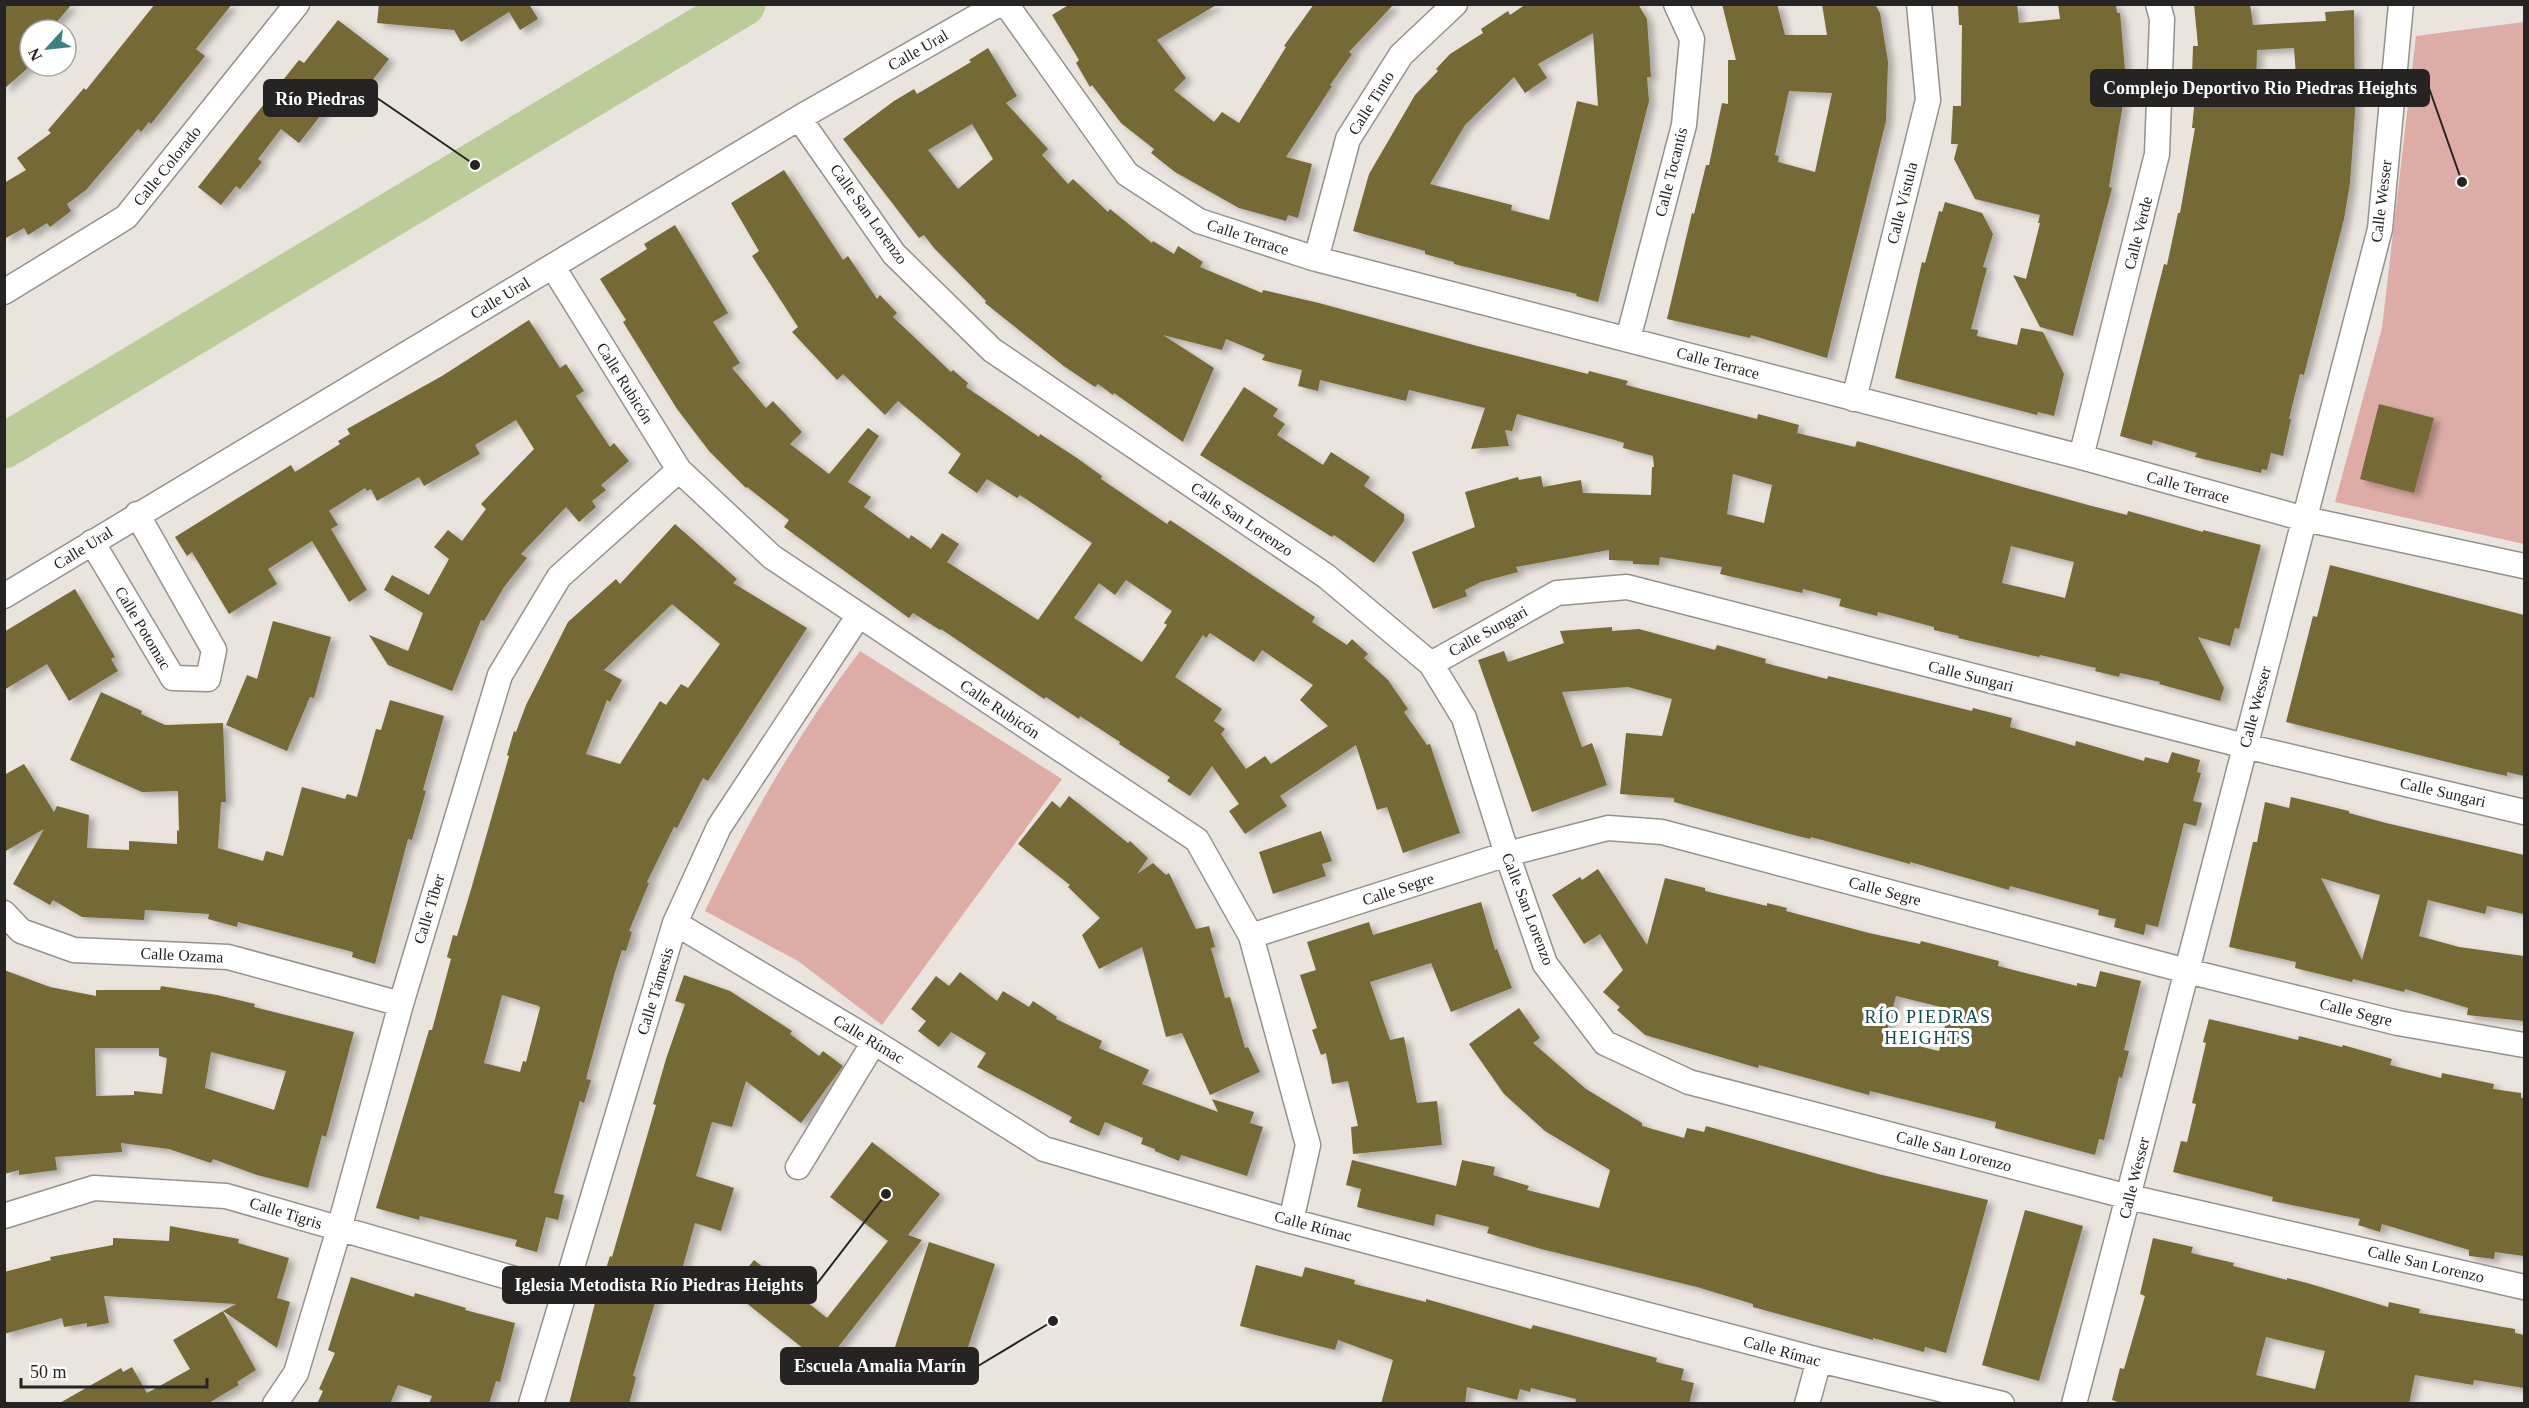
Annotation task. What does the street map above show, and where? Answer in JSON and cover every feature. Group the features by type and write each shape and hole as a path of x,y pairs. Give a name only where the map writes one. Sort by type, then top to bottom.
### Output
{"street":[{"name":"Calle Colorado","path":"4,292 126,217 297,4"},
{"name":"Calle Ural","path":"4,596 799,118 999,4"},
{"name":"Calle Terrace","path":"1005,4 1127,174 1199,221 1316,259 2081,457 2305,519 2524,566"},
{"name":"Calle Tinto","path":"1316,259 1348,139 1401,55 1455,4"},
{"name":"Calle Tocantis","path":"1628,339 1684,125 1692,39 1676,4"},
{"name":"Calle Vístula","path":"1854,399 1928,100 1919,4"},
{"name":"Calle Verde","path":"2081,457 2157,154 2162,19 2158,4"},
{"name":"Calle Wesser","path":"2074,1404 2380,229 2402,4"},
{"name":"Calle San Lorenzo","path":"799,118 894,254 992,350 1326,576 1431,664 1464,718 1545,964 1605,1043 1689,1082 2129,1197 2524,1287"},
{"name":"Calle Rubicón","path":"553,267 679,470 772,557 1197,840 1251,936 1308,1145 1291,1221"},
{"name":"Calle Tíber","path":"275,1404 296,1374 401,1004 501,675 559,578 679,470"},
{"name":"Calle Potomac","path":"92,542 173,678 208,680 214,650 137,514"},
{"name":"Calle Sungari","path":"1431,664 1557,592 1627,587 2245,746 2524,812"},
{"name":"Calle Támesis","path":"531,1404 675,923 719,827 859,615"},
{"name":"Calle Segre","path":"1251,936 1507,854 1608,828 1662,832 2187,971 2398,1023 2524,1045"},
{"name":"Calle Ozama","path":"4,913 21,932 74,950 228,957 401,1004"},
{"name":"Calle Rímac","path":"675,923 874,1042 1044,1149 1291,1221 1819,1360 2002,1404"},
{"path":"798,1167 874,1042"},
{"name":"Calle Tigris","path":"4,1216 94,1188 226,1196 564,1293"},
{"path":"1807,1404 1819,1360"}],"shaded area":[{"path":"2524,22 2524,544 2335,502 2382,328 2416,36"},
{"path":"860,651 1062,779 882,1025 798,961 705,911 776,777"}],"building":[{"path":"4,4 72,4 60,18 18,18 18,77 4,89"},
{"path":"155,4 232,4 196,49 205,56 151,124 149,122 141,132 138,129 86,190 67,204 71,211 50,227 47,223 28,235 24,228 4,239 4,183 26,170 17,158 51,133 48,130 84,88 86,90"},
{"path":"379,4 529,4 538,19 520,30 509,12 461,42 454,30 377,23"},
{"path":"1070,4 1218,4 1157,40 1186,78 1174,90 1214,122 1222,112 1239,123 1286,47 1284,46 1314,4 1394,4 1349,52 1352,54 1286,157 1312,164 1298,218 1288,215 1286,221 1239,208 1175,172 1151,153 1154,149 1121,123 1092,85 1090,87 1076,63 1079,60 1052,15"},
{"path":"1526,4 1638,4 1647,19 1651,77 1647,77 1649,101 1598,302 1576,296 1577,294 1454,264 1454,262 1425,254 1425,251 1353,231 1369,174 1415,95 1438,71 1436,69 1450,54 1483,33 1481,29 1508,11 1510,15","holes":["1593,33 1598,106 1577,101 1549,220 1511,210 1512,205 1430,184 1465,125 1514,77 1525,93 1547,78 1538,64"]},
{"path":"1722,4 1777,4 1785,35 1827,35 1822,4 1875,4 1880,13 1888,62 1886,121 1827,358 1751,335 1750,338 1667,319 1692,213 1694,214 1706,165 1709,165 1722,103 1728,104 1728,60 1736,60","holes":["1789,91 1832,93 1815,172 1778,162 1779,156 1775,155"]},
{"path":"1958,4 2017,4 2019,23 2060,19 2058,4 2116,4 2117,13 2120,13 2125,69 2123,104 2109,187 2112,188 2073,336 2040,327 2013,275 2026,279 2040,215 1975,199 1954,159 1958,144 1951,144 1953,106 1961,106 1962,25 1959,25"},
{"path":"2194,4 2250,4 2253,25 2326,21 2325,12 2354,10 2355,113 2350,183 2344,219 2304,375 2300,374 2283,456 2271,453 2267,470 2262,469 2261,473 2195,457 2197,453 2153,440 2152,445 2120,436 2164,264 2167,265 2178,213 2180,213 2195,128 2192,128 2197,78 2192,77 2193,46 2198,46","holes":["2294,48 2297,91 2256,90 2257,50"]},
{"path":"338,20 389,59 357,100 342,88 299,143 281,129 258,159 262,162 240,189 236,186 221,205 198,187 299,60 304,63"},
{"path":"988,48 1017,96 1006,103 1048,149 1042,155 1068,184 1073,179 1108,212 1110,209 1152,243 1153,241 1174,254 1178,246 1203,262 1200,267 1262,293 1263,290 1319,303 1588,374 1589,371 1628,381 1626,385 1757,419 1758,414 1799,425 1797,433 1855,447 1857,441 2088,505 2127,515 2128,511 2261,545 2239,629 2235,628 2230,646 2198,637 2224,688 2220,701 2159,684 2160,682 2120,673 2119,677 2095,671 2096,668 1958,638 1959,636 1934,630 1934,627 1878,612 1877,616 1839,606 1841,599 1803,589 1802,593 1720,574 1722,567 1660,557 1659,565 1633,564 1633,561 1609,560 1609,550 1516,567 1518,572 1481,582 1465,590 1467,596 1433,609 1412,552 1475,527 1465,492 1518,477 1519,480 1541,476 1543,487 1581,480 1583,493 1651,495 1653,456 1623,448 1624,443 1615,440 1517,414 1512,431 1505,430 1509,446 1471,449 1485,408 1409,390 1406,401 1320,380 1318,391 1298,386 1302,370 1262,360 1265,355 1226,339 1222,350 1163,335 1214,368 1183,442 1114,393 1113,395 1098,384 1095,387 1065,367 985,303 986,301 924,235 919,238 843,139 894,101 914,89 917,94 971,62 969,60","holes":["972,124 993,159 958,189 928,150","1733,474 1772,485 1764,523 1727,514","2011,546 2074,562 2065,598 2002,583"]},
{"path":"784,170 843,260 848,256 877,299 880,295 897,313 893,317 951,372 953,370 968,383 966,387 1039,437 1040,434 1077,458 1102,476 1101,479 1167,524 1170,520 1315,617 1312,622 1347,645 1352,639 1368,654 1364,658 1388,680 1408,709 1404,712 1427,745 1430,744 1460,833 1403,853 1387,807 1377,810 1356,745 1280,796 1287,806 1245,834 1229,811 1239,804 1212,766 1190,796 1167,781 1170,777 1080,716 1079,719 1046,697 1044,699 941,629 913,613 909,618 784,527 789,520 746,488 709,451 677,409 623,322 626,320 600,279 647,249 644,244 675,225 728,313 713,322 740,363 732,368 766,408 773,401 802,432 790,444 829,474 868,428 879,436 848,482 871,497 864,507 909,539 911,535 931,549 942,533 959,544 947,562 1038,620 1092,543 1020,495 1017,498 987,479 977,493 948,473 961,454 898,401 885,415 843,374 837,380 792,332 798,327 752,256 759,251 731,203","holes":["1126,580 1172,611 1164,623 1167,625 1142,662 1074,618 1099,583 1115,595","1210,633 1254,662 1262,650 1313,685 1300,700 1328,726 1271,764 1265,756 1246,769 1221,734 1225,729 1214,721 1222,709 1175,677 1203,635 1206,638"]},
{"path":"1945,202 1982,213 1993,234 1983,267 1987,268 1971,329 1978,330 1977,336 2017,345 2021,328 2043,332 2064,374 2054,416 2038,412 2037,415 1895,378 1922,262 1925,263 1939,211 1942,212"},
{"path":"529,320 560,368 566,364 584,391 576,396 610,447 614,443 629,461 601,485 606,490 592,501 596,507 579,522 566,507 521,554 527,558 504,587 484,621 481,620 452,691 388,665 369,635 408,651 423,613 384,590 392,575 429,595 449,559 434,547 448,530 462,541 486,509 481,504 534,449 516,420 475,445 480,454 424,486 419,477 377,501 371,489 367,491 365,488 329,511 338,525 331,529 367,590 349,602 312,541 268,569 277,584 229,614 192,552 187,556 175,537 291,465 295,472 340,444 338,441 350,434 347,429 442,376"},
{"path":"1244,387 1278,409 1273,416 1285,424 1277,435 1323,465 1331,452 1370,477 1364,486 1404,514 1404,521 1374,563 1334,535 1332,537 1200,455"},
{"path":"2379,404 2434,418 2414,493 2360,479"},
{"path":"675,524 737,579 733,583 807,628 708,781 703,778 677,828 674,827 647,882 649,883 629,931 632,932 626,951 622,950 615,972 586,1079 591,1080 584,1103 580,1101 554,1193 564,1195 558,1220 546,1217 537,1252 515,1246 517,1240 420,1216 419,1220 376,1208 429,1030 432,1030 451,959 447,957 453,935 457,936 472,886 514,731 516,732 526,705 568,622 616,579 620,584","holes":["672,604 720,644 688,688 681,684 666,705 660,701 620,764 586,754 607,700 610,702 622,680 604,670","502,995 540,1008 526,1062 523,1061 520,1072 484,1063"]},
{"path":"2330,565 2524,615 2524,776 2507,772 2507,776 2475,769 2286,722 2313,616 2317,617"},
{"path":"75,589 115,657 111,659 118,671 69,701 47,664 4,690 4,632"},
{"path":"273,621 331,637 314,698 310,697 287,751 226,725 247,675 257,679"},
{"path":"1612,627 1612,631 1639,629 1715,650 1717,645 1766,659 1765,663 1827,679 1828,676 1972,711 1973,708 2012,718 2010,727 2075,746 2076,741 2144,761 2145,757 2168,763 2172,752 2200,760 2197,772 2201,773 2193,801 2202,803 2196,826 2184,823 2158,927 2146,924 2144,935 2114,927 2116,919 2098,915 2099,910 2010,886 2009,890 1910,862 1910,864 1811,837 1810,839 1786,833 1674,802 1674,798 1620,794 1626,733 1662,736 1672,699 1628,687 1562,692 1582,747 1592,743 1607,785 1532,812 1478,660 1504,651 1508,662 1564,643 1560,631"},
{"path":"101,692 142,711 141,714 165,725 223,723 226,802 221,802 218,848 263,861 266,851 283,856 302,787 345,799 347,794 357,797 376,729 381,730 390,700 444,716 423,790 426,791 412,840 408,839 375,964 352,957 353,952 238,922 237,927 208,919 209,914 145,910 144,920 82,917 53,900 50,905 13,884 44,829 4,852 4,775 24,764 54,812 57,806 89,815 87,848 129,850 129,841 177,844 178,791 142,792 70,760"},
{"path":"1069,796 1128,843 1130,841 1148,858 1137,874 1153,863 1166,875 1169,873 1196,929 1209,926 1215,947 1211,948 1225,998 1230,997 1245,1048 1248,1047 1260,1072 1210,1095 1182,1033 1166,1037 1142,947 1099,969 1082,935 1100,918 1068,887 1070,885 1018,844 1052,801 1060,808"},
{"path":"2291,797 2349,811 2349,813 2386,823 2524,855 2524,914 2487,906 2485,914 2428,900 2419,936 2459,947 2524,956 2524,1021 2467,1015 2468,1008 2405,989 2404,992 2353,979 2352,982 2295,968 2296,962 2229,947 2253,842 2257,842 2265,802 2289,808","holes":["2321,878 2380,895 2362,960"]},
{"path":"1321,831 1332,861 1322,864 1326,876 1273,894 1259,852"},
{"path":"1598,869 1647,945 1665,878 1705,888 1705,891 1767,906 1767,903 1787,908 1786,911 1869,933 1920,944 1921,941 1999,961 1998,966 2077,986 2077,983 2096,987 2100,971 2141,981 2124,1050 2129,1051 2122,1078 2119,1077 2104,1140 2099,1139 2095,1155 1995,1128 1996,1122 1870,1091 1869,1095 1759,1065 1758,1068 1645,1035 1617,1010 1620,1007 1603,992 1623,970 1600,934 1584,944 1552,895 1580,877 1582,880","holes":["1896,996 1949,1009 1939,1051 1885,1038"]},
{"path":"1481,902 1495,950 1497,949 1512,988 1451,1012 1431,963 1370,982 1390,1040 1404,1037 1417,1103 1437,1101 1442,1145 1353,1154 1351,1127 1358,1126 1348,1081 1332,1084 1326,1053 1321,1055 1312,1030 1317,1028 1300,975 1316,970 1307,942 1369,922 1373,935"},
{"path":"4,970 50,987 96,996 96,990 160,990 161,986 217,995 255,1004 254,1007 354,1032 326,1137 322,1135 308,1188 257,1175 213,1159 211,1163 169,1149 121,1143 122,1152 55,1157 57,1170 19,1175 19,1170 4,1174","holes":["95,1048 159,1048 159,1056 167,1058 162,1094 134,1091 134,1095 96,1096","211,1052 286,1071 274,1110 205,1088"]},
{"path":"960,972 997,1001 1003,991 1029,1007 1033,1001 1057,1017 1056,1019 1102,1041 1099,1048 1149,1070 1142,1084 1218,1112 1212,1099 1254,1112 1250,1123 1263,1127 1247,1176 1181,1155 1179,1161 1141,1144 1143,1138 1105,1122 1099,1136 1069,1122 1072,1117 977,1067 986,1053 951,1032 939,1047 918,1031 926,1021 911,1009 936,976 949,986"},
{"path":"684,975 730,991 792,1031 790,1034 819,1056 823,1051 843,1066 801,1123 746,1081 732,1127 712,1122 696,1176 734,1188 721,1231 695,1223 681,1273 665,1269 633,1376 636,1377 629,1404 569,1404 595,1303 610,1256 612,1257 656,1105 653,1104 685,1004 675,1001"},
{"path":"1519,1008 1540,1038 1533,1043 1586,1089 1642,1123 1642,1126 1684,1138 1687,1128 1704,1132 1706,1126 1878,1174 1988,1200 1946,1353 1925,1347 1924,1352 1873,1338 1873,1340 1753,1307 1753,1304 1697,1287 1541,1249 1487,1233 1489,1227 1436,1214 1434,1226 1357,1207 1361,1189 1346,1185 1352,1160 1456,1186 1462,1160 1495,1167 1493,1175 1529,1186 1527,1190 1599,1208 1610,1170 1545,1131 1504,1094 1469,1044"},
{"path":"2209,1019 2298,1040 2299,1036 2342,1047 2343,1045 2392,1059 2390,1065 2441,1078 2442,1073 2494,1084 2493,1089 2521,1093 2521,1098 2524,1098 2524,1256 2495,1252 2494,1259 2469,1256 2469,1250 2382,1224 2380,1232 2358,1225 2360,1219 2272,1201 2273,1197 2173,1172 2181,1141 2187,1142 2196,1104 2192,1103 2206,1043 2203,1042"},
{"path":"872,1142 940,1194 908,1235 922,1240 824,1365 730,1290 754,1260 827,1318 888,1241 830,1197"},
{"path":"2025,1210 2083,1226 2039,1381 1982,1365"},
{"path":"170,1226 239,1239 238,1243 289,1258 277,1298 290,1302 277,1348 223,1311 236,1304 104,1296 109,1323 87,1327 87,1323 64,1327 62,1318 4,1334 4,1272 51,1260 50,1257 113,1245 113,1238 169,1241"},
{"path":"2153,1238 2193,1247 2191,1253 2234,1263 2233,1266 2307,1283 2388,1307 2389,1302 2420,1309 2419,1313 2515,1329 2515,1333 2524,1335 2524,1388 2474,1380 2473,1385 2415,1375 2409,1404 2124,1404 2112,1400 2120,1368 2124,1369 2145,1296 2140,1294","holes":["2266,1337 2325,1351 2315,1389 2256,1375"]},
{"path":"929,1242 995,1264 961,1369 895,1347"},
{"path":"1256,1265 1302,1277 1305,1267 1355,1280 1354,1284 1426,1302 1426,1299 1531,1329 1533,1325 1657,1358 1656,1362 1684,1369 1681,1380 1694,1383 1689,1404 1575,1404 1576,1399 1531,1388 1530,1392 1520,1389 1517,1400 1467,1387 1465,1404 1381,1404 1393,1360 1338,1340 1335,1350 1240,1326"},
{"path":"351,1277 414,1297 415,1293 466,1308 465,1310 515,1323 500,1382 496,1381 489,1404 429,1404 432,1396 398,1385 390,1404 317,1404 323,1391 319,1389 335,1353 328,1350"},
{"path":"223,1311 256,1370 237,1382 239,1385 207,1404 58,1404 121,1368 123,1372 132,1367 147,1393 190,1369 173,1340"}],"waterway":[{"path":"4,446 743,4"}],"place":[{"name":"Río Piedras","path":"475,165"},
{"name":"Complejo Deportivo Rio Piedras Heights","path":"2462,182"},
{"name":"Iglesia Metodista Río Piedras Heights","path":"886,1194"},
{"name":"Escuela Amalia Marín","path":"1053,1321"}],"district":[{"name":"RÍO PIEDRAS HEIGHTS","path":"1928,1027"}]}
